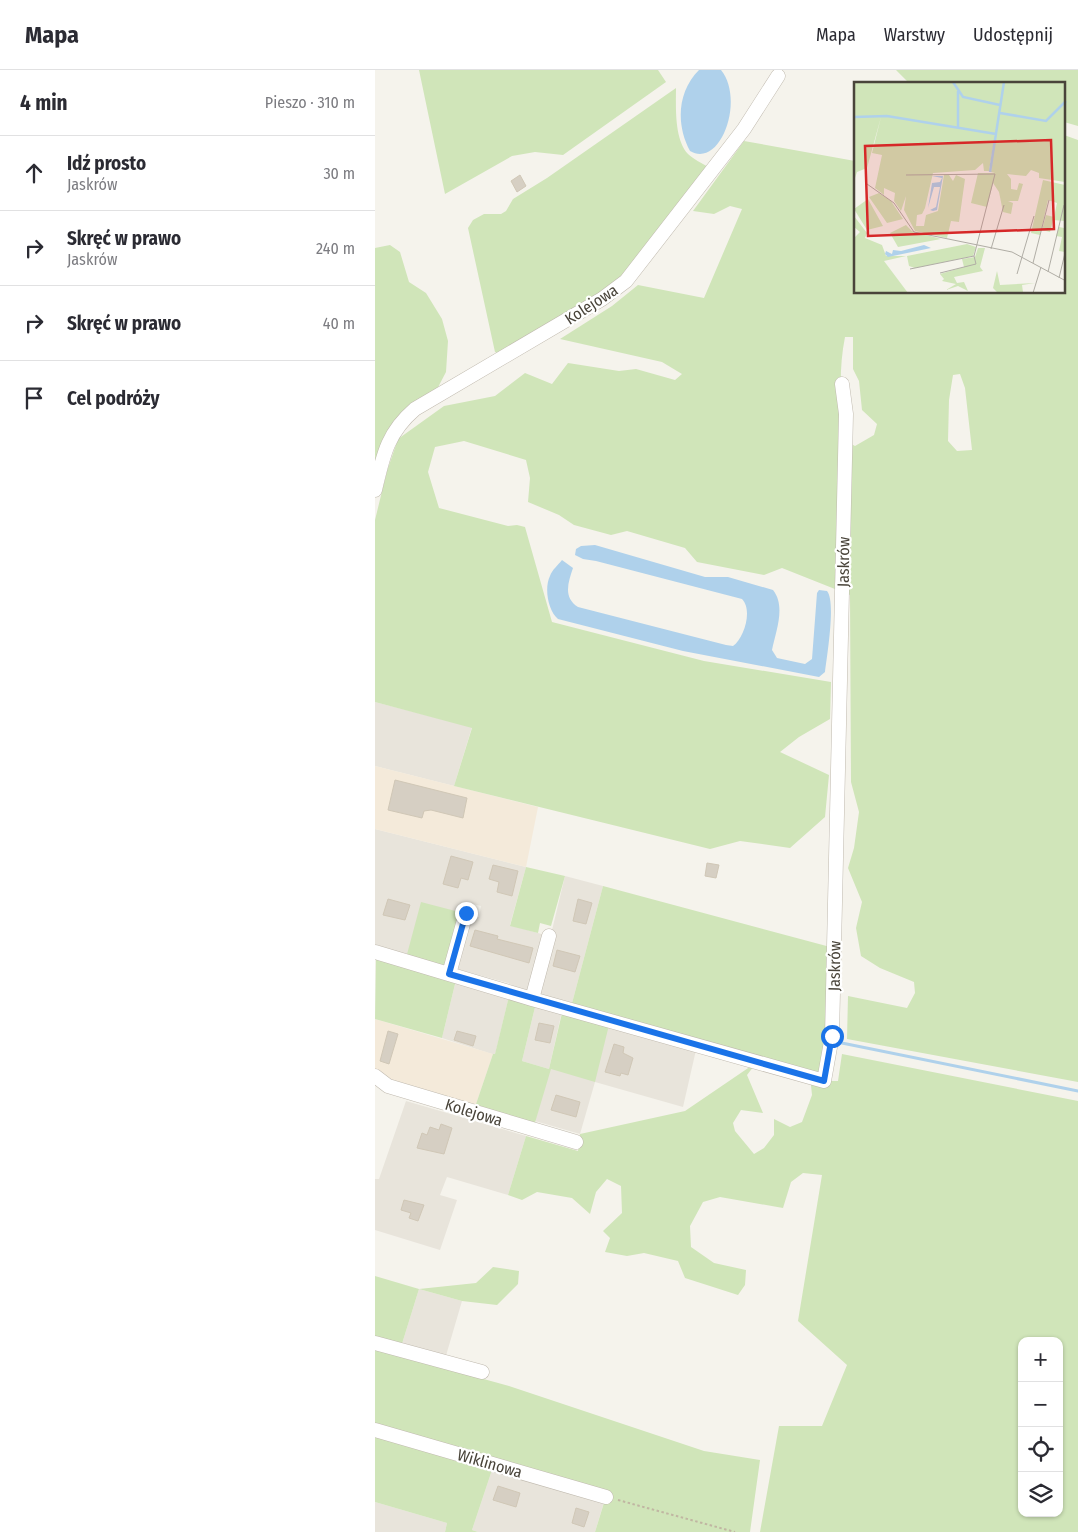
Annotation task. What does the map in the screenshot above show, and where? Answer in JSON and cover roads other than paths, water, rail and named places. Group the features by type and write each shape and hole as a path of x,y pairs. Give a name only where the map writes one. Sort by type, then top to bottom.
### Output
{"street":[{"name":"Kolejowa","path":"375,490 382,461 392,434 402,420 415,410 593,304 627,281 744,129 778,76"},
{"name":"Jaskrów","path":"375,952 532,999 824,1081 832,1036 846,414 842,384"},
{"path":"449,974 466,913"},
{"path":"532,999 549,936"},
{"name":"Kolejowa","path":"375,1076 387,1086 576,1142"},
{"path":"375,1343 482,1372"},
{"name":"Wiklinowa","path":"375,1430 606,1497"}],"water":[{"path":"699,70 721,70 728,83 731,97 730,113 720,141 711,150 701,154 690,151 685,141 681,120 681,109 686,88"},
{"path":"595,545 705,577 728,577 773,590 779,603 779,619 772,650 777,658 805,664 812,659 817,593 819,590 827,591 830,597 831,617 825,672 819,677 683,651 558,619 549,605 547,587 551,574 562,560 573,568 568,589 570,599 578,607 726,645 733,646 744,631 747,610 742,599 583,559 575,555 576,549 581,546"}],"waterway":[{"path":"837,1042 1078,1091"}]}
